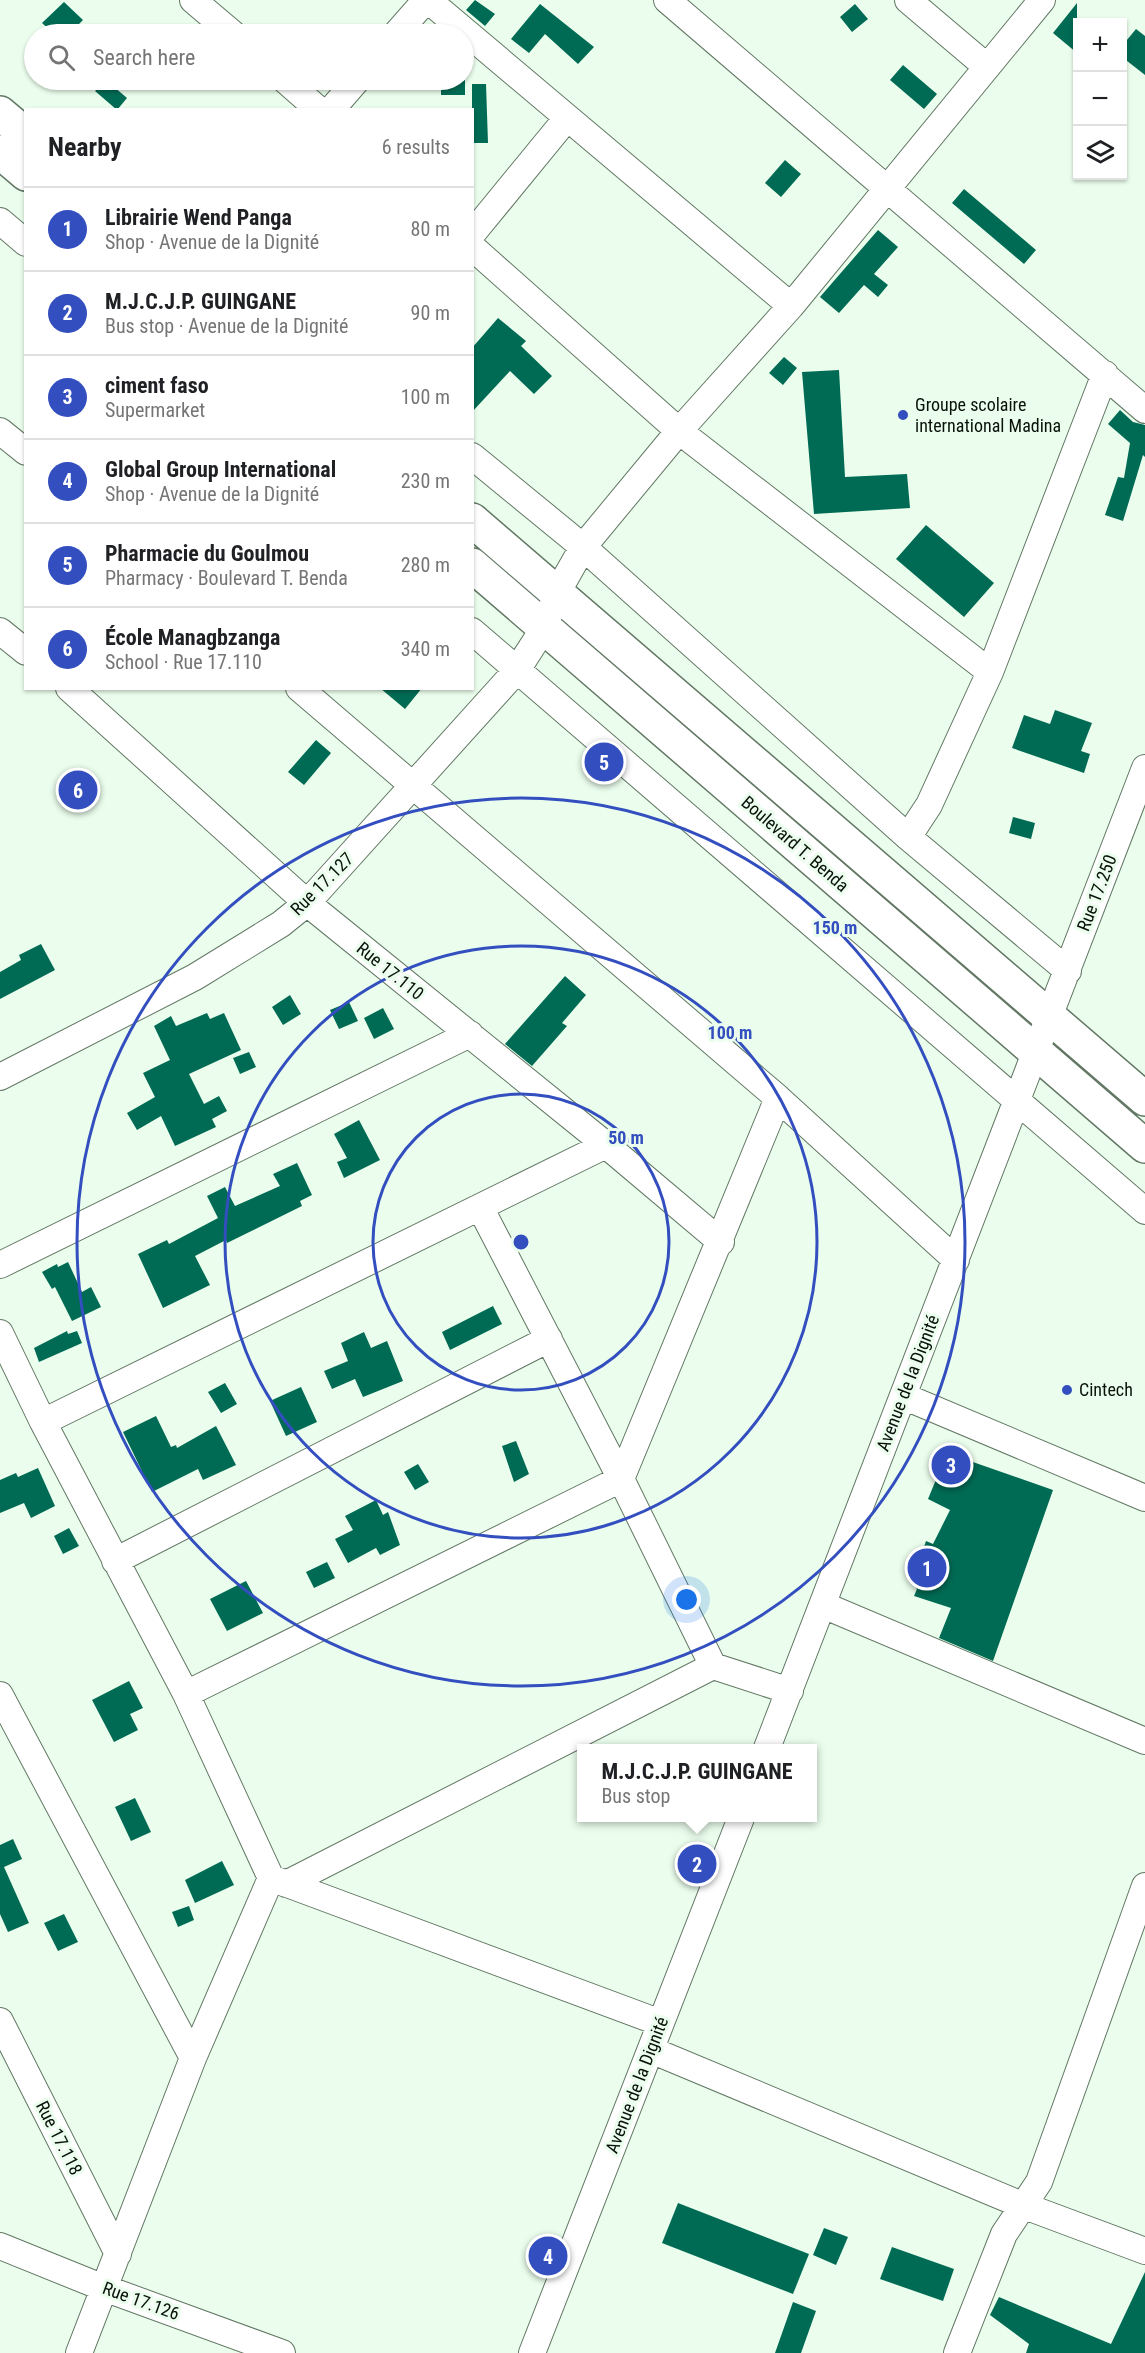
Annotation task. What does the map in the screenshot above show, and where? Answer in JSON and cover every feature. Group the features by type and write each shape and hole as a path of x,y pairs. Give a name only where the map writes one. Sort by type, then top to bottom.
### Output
{"highway":[{"path":"0,113 24,133"},
{"path":"0,152 24,172"},
{"name":"Boulevard T. Benda","path":"474,522 558,591 1145,1100"},
{"name":"Boulevard T. Benda","path":"474,568 1035,1054 1145,1146"}],"street":[{"path":"194,0 222,24"},
{"path":"405,24 427,0 455,24"},
{"path":"667,0 1145,410"},
{"path":"908,0 987,67"},
{"name":"Rue 17.127","path":"0,1077 195,978 251,944 307,903 517,670 544,628 558,591 583,547 679,431 791,306 1042,0"},
{"path":"474,40 791,306"},
{"path":"296,90 317,108"},
{"path":"333,108 348,90"},
{"path":"474,232 567,118"},
{"path":"0,221 24,241"},
{"path":"474,249 679,431 990,672"},
{"path":"908,837 929,805 990,672 1105,374"},
{"path":"0,431 24,450"},
{"path":"474,458 583,547 908,837 1068,971"},
{"path":"0,631 24,650"},
{"path":"474,633 1145,1211"},
{"name":"Rue 17.110","path":"71,690 307,903 606,1144 721,1242"},
{"path":"301,690 413,788 778,1098 956,1260"},
{"name":"Rue 17.250","path":"1050,1017 1145,768"},
{"name":"Avenue de la Dignité","path":"769,1744 1050,1017"},
{"path":"0,1265 470,1034"},
{"path":"186,1694 621,1479 721,1242 778,1098"},
{"path":"43,1422 606,1144"},
{"path":"480,1207 621,1479 713,1666"},
{"path":"0,1333 43,1422 186,1694 279,1881 661,2023"},
{"path":"115,1560 549,1340"},
{"path":"903,1396 1145,1498"},
{"path":"823,1605 1145,1741"},
{"path":"79,2353 193,2058 279,1881 713,1666 790,1691"},
{"path":"3,1708 193,2058"},
{"name":"Avenue de la Dignité","path":"532,2353 739,1822"},
{"path":"957,2353 1005,2234 1039,2182 1145,1886"},
{"name":"Rue 17.118","path":"0,2021 118,2254"},
{"path":"651,2050 1022,2205 1145,2251"},
{"name":"Rue 17.126","path":"0,2246 272,2351"}],"building":[{"path":"475,0 495,14 485,26 466,10"},
{"path":"64,2 83,20 79,24 42,23"},
{"path":"1077,3 1077,18 1073,18 1073,50 1053,33"},
{"path":"540,4 594,47 578,64 545,34 529,53 511,39"},
{"path":"855,4 868,19 852,32 840,17"},
{"path":"1136,29 1145,36 1145,75 1127,61 1127,40"},
{"path":"903,65 937,94 924,109 890,80"},
{"path":"474,84 486,84 488,143 474,143 474,108 472,108"},
{"path":"118,90 127,98 119,108 115,108 95,91"},
{"path":"441,90 465,90 465,95 441,95"},
{"path":"785,160 801,174 781,197 765,183"},
{"path":"964,189 1036,250 1024,264 952,203"},
{"path":"878,230 898,247 874,274 888,285 878,297 864,285 839,313 820,297"},
{"path":"498,318 526,341 521,346 552,376 534,394 510,371 474,410 474,346"},
{"path":"784,357 797,368 783,385 769,373"},
{"path":"839,370 845,477 907,474 910,508 814,514 802,372"},
{"path":"1120,410 1133,422 1145,425 1145,457 1143,455 1123,521 1105,515 1118,477 1124,478 1130,443 1108,424"},
{"path":"926,525 994,583 964,617 896,559"},
{"path":"382,690 420,690 405,709"},
{"path":"1055,710 1092,723 1081,751 1090,754 1084,773 1012,748 1024,715 1050,724"},
{"path":"316,740 331,753 304,785 288,772"},
{"path":"1013,817 1035,823 1031,839 1009,833"},
{"path":"41,944 55,970 0,999 0,972 21,960 19,955"},
{"path":"565,976 586,995 562,1023 567,1026 532,1066 505,1044"},
{"path":"290,995 301,1014 283,1025 272,1007"},
{"path":"349,1002 358,1021 339,1029 330,1010"},
{"path":"383,1008 394,1029 374,1039 364,1018"},
{"path":"207,1013 210,1019 224,1013 241,1050 189,1074 204,1104 219,1096 227,1111 212,1119 216,1127 175,1146 161,1116 137,1130 127,1113 155,1097 143,1073 170,1060 154,1026 171,1016 176,1026"},
{"path":"249,1052 256,1067 240,1074 233,1058"},
{"path":"359,1120 380,1160 344,1178 337,1162 347,1158 334,1134"},
{"path":"297,1163 312,1195 300,1201 302,1206 195,1256 210,1285 163,1308 138,1254 167,1240 169,1244 218,1218 207,1196 225,1187 235,1206 280,1186 273,1174"},
{"path":"68,1262 82,1292 91,1287 101,1307 72,1321 55,1287 52,1289 42,1272 57,1264 58,1267"},
{"path":"493,1306 502,1324 450,1350 442,1332"},
{"path":"67,1331 68,1334 77,1331 82,1343 39,1362 34,1348"},
{"path":"364,1332 371,1348 387,1341 403,1381 363,1397 355,1379 332,1389 324,1371 348,1361 341,1343"},
{"path":"225,1383 237,1404 221,1413 208,1392"},
{"path":"301,1387 317,1422 286,1436 270,1401"},
{"path":"156,1416 171,1447 176,1445 177,1448 216,1426 236,1465 203,1480 198,1469 152,1492 123,1432"},
{"path":"516,1441 529,1474 514,1482 502,1446"},
{"path":"947,1453 1053,1490 993,1661 939,1638 951,1608 914,1596 917,1589 912,1583 926,1541 933,1544 950,1510 928,1499"},
{"path":"418,1464 429,1482 415,1490 404,1472"},
{"path":"38,1468 55,1506 31,1518 24,1503 0,1513 0,1480 16,1473 18,1477"},
{"path":"376,1500 383,1515 388,1512 400,1545 380,1555 376,1548 348,1563 335,1539 353,1530 345,1516"},
{"path":"69,1528 79,1546 63,1554 54,1536"},
{"path":"327,1562 335,1578 314,1588 306,1572"},
{"path":"246,1581 263,1613 227,1631 210,1599"},
{"path":"129,1681 143,1708 130,1714 138,1730 114,1742 92,1700"},
{"path":"135,1798 151,1832 131,1841 115,1807"},
{"path":"13,1839 22,1859 4,1867 29,1923 8,1932 0,1914 0,1845"},
{"path":"222,1861 234,1885 195,1903 185,1880"},
{"path":"189,1906 194,1920 178,1927 172,1912"},
{"path":"64,1914 78,1942 58,1951 44,1923"},
{"path":"678,2203 809,2254 793,2294 662,2243"},
{"path":"824,2228 848,2237 836,2265 813,2255"},
{"path":"892,2247 954,2269 943,2301 880,2279"},
{"path":"1145,2272 1145,2353 1026,2353 1029,2344 990,2315 999,2297 1111,2344"},
{"path":"793,2302 816,2311 801,2353 775,2353"}],"place":[{"name":"Groupe scolaire international Madina","path":"903,415"},
{"name":"Pharmacie du Goulmou","path":"604,762"},
{"name":"École Managbzanga","path":"78,790"},
{"name":"Cintech","path":"1067,1390"},
{"name":"ciment faso","path":"951,1465"},
{"name":"Librairie Wend Panga","path":"927,1568"},
{"name":"M.J.C.J.P. GUINGANE","path":"697,1864"},
{"name":"Global Group International","path":"548,2256"}]}
